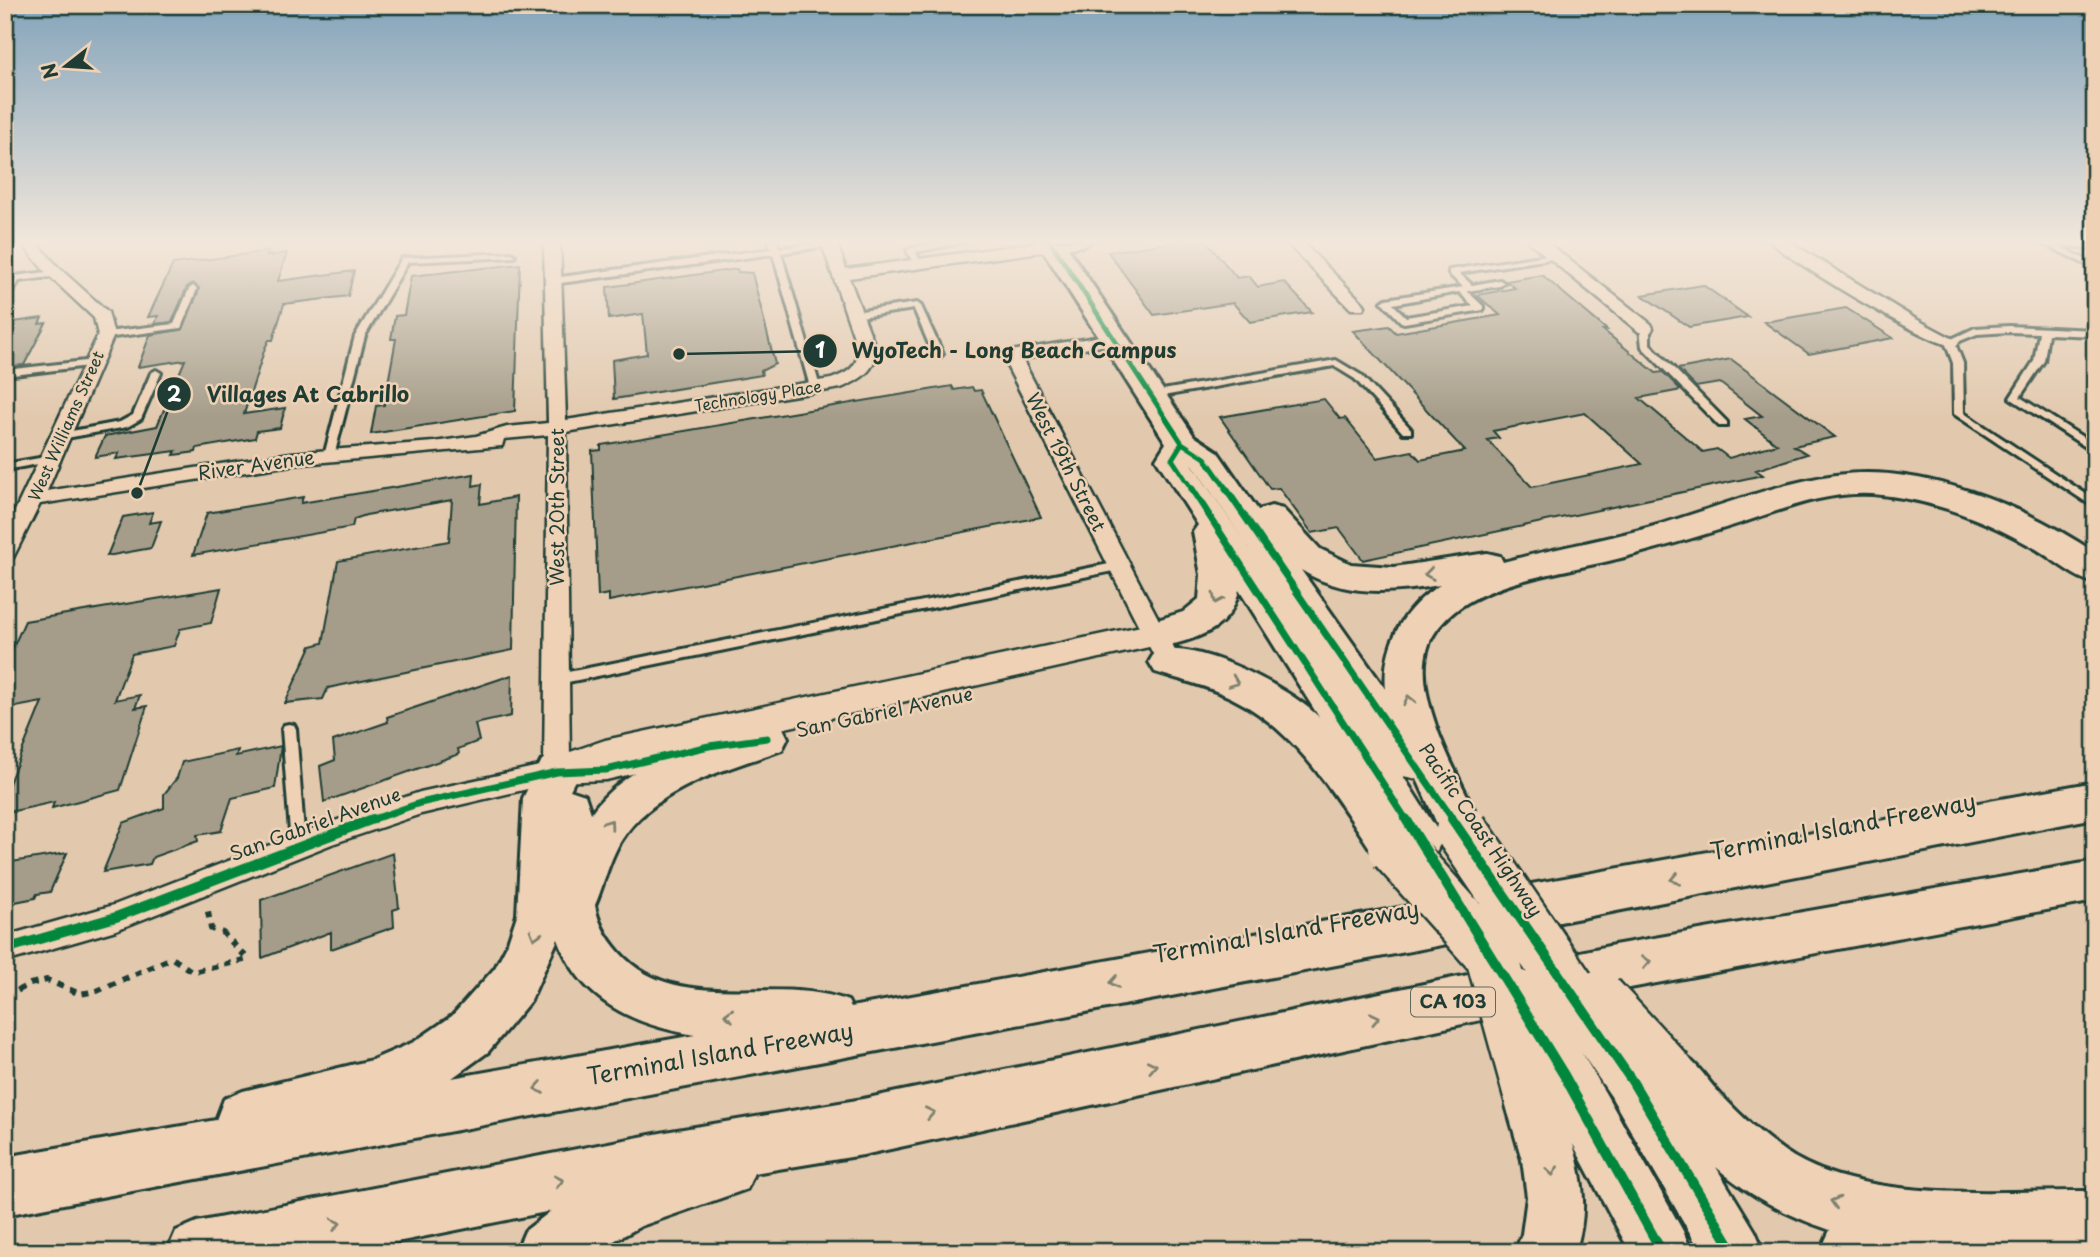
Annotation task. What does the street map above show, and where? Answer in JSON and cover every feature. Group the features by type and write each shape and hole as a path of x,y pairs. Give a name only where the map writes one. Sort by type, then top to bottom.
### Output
{"highway":[{"name":"Pacific Coast Highway","path":"1088,300 1151,395 1193,450 1426,839"},
{"name":"Pacific Coast Highway","path":"1193,450 1172,459 1426,839 1510,942 1651,1077 1734,1252"},
{"path":"1193,450 1268,513 1305,555 1342,575 1374,579 1402,578 1570,558"},
{"path":"1426,839 1414,720 1404,667 1407,652 1427,615 1456,592 1499,577 1620,548 1818,487 1864,483 1899,486 1970,504 2021,525 2091,568"},
{"path":"1205,510 1221,578 1219,599 1208,616 1161,649 1205,672 1254,691 1293,716 1329,755 1426,839 1510,942 1554,1099 1551,1159 1556,1197 1554,1232 1545,1252"},
{"path":"571,908 599,838 613,817 640,793 680,769 767,738"},
{"path":"557,772 568,793 571,908 578,934 599,965 630,991 656,1003 687,1012 895,1022"},
{"path":"29,1182 197,1129 375,1086 433,1060 470,1034 513,984 530,951 541,915 545,798 557,772"},
{"name":"Terminal Island Freeway","path":"29,1182 1411,929 2081,798"},
{"name":"CA 103","path":"863,1127 1614,968 2095,881"},
{"path":"2045,890 2095,892"},
{"path":"1651,1077 1701,1114 1764,1171 1797,1190 1835,1203 1901,1219 2095,1220"},
{"path":"1554,1099 1661,1252"},
{"path":"197,1252 671,1158 863,1127"},
{"path":"546,1252 589,1220 623,1203 863,1127"},
{"path":"1850,1252 1855,1246 1901,1219"}],"main road":[{"name":"San Gabriel Avenue","path":"767,738 1128,659 1161,649"},
{"name":"San Gabriel Avenue","path":"557,772 605,754 1161,649"}],"street":[{"name":"West Williams Street","path":"5,553 33,499 106,335 102,316 84,300"},
{"name":"West 20th Street","path":"553,300 557,772"},
{"name":"Technology Place","path":"556,428 835,384 854,377 863,370 868,359 867,349 849,300"},
{"path":"1351,300 1357,306"},
{"path":"1609,300 1645,328"},
{"path":"1872,300 1908,322 1950,342"},
{"name":"West 19th Street","path":"1114,339 1011,356 1161,649"},
{"name":"River Avenue","path":"33,499 291,459 434,448 481,441 494,443 556,428"},
{"name":"San Gabriel Avenue","path":"5,949 116,917 298,845 420,803 557,772 606,770 709,746 767,738"}],"lane":[{"path":"106,335 178,326 189,300"},
{"path":"329,456 360,336 382,300"},
{"path":"790,300 815,387"},
{"path":"1400,300 1386,302 1404,320 1480,308 1473,300"},
{"path":"854,315 917,306 938,354"},
{"path":"1645,328 1645,345 1723,424"},
{"path":"2095,333 1975,331 1950,342 1958,363 1958,414 2095,505"},
{"path":"2044,331 2039,361 2015,398 2095,450"},
{"path":"5,373 94,363"},
{"path":"1151,395 1336,363 1358,377 1407,431"},
{"path":"61,436 132,421 137,417 156,373"},
{"path":"5,467 51,459"},
{"path":"558,678 1119,566"},
{"path":"289,729 298,845"}],"path":[{"path":"5,997 30,984 47,980 80,994 97,991 172,958 192,972 248,959 223,933 211,929 205,882"}],"building":[{"path":"156,300 182,300 172,322 155,324 158,316 148,317"},
{"path":"195,300 319,300 284,304 273,340 269,340 265,348 244,414 285,408 280,428 257,431 255,438 197,448 196,452 174,455 176,451 116,459 119,453 95,457 105,436 157,426 185,360 138,367 150,335 183,329"},
{"path":"407,300 519,300 515,411 371,434 376,406 384,405 396,339 391,339 395,316 404,315"},
{"path":"608,300 759,300 775,364 761,371 762,375 614,399 612,360 647,354 643,314 609,319"},
{"path":"1143,300 1300,300 1312,312 1250,322 1233,303 1154,315"},
{"path":"1482,300 1571,300 1607,330 1603,330 1656,373 1663,372 1681,390 1639,398 1703,452 1717,449 1729,458 1777,444 1745,419 1762,416 1720,383 1696,387 1678,369 1731,359 1835,437 1794,446 1807,454 1756,470 1763,475 1363,560 1339,528 1312,533 1279,488 1270,489 1220,417 1324,399 1340,419 1345,418 1377,458 1412,451 1420,460 1465,451 1353,331 1389,326 1396,333 1500,315","holes":["1585,413 1642,464 1532,487 1487,440 1499,438 1493,431"]},
{"path":"1649,300 1724,300 1748,317 1689,327"},
{"path":"1846,308 1893,338 1809,354 1764,322"},
{"path":"42,318 39,324 46,323 24,365 5,367 5,329 10,328 14,322"},
{"path":"952,386 954,390 972,387 974,391 981,390 1041,517 609,601 609,594 598,596 592,451 601,450 601,445"},
{"path":"474,474 473,486 482,484 480,504 516,497 513,650 328,688 323,699 285,703 311,646 323,643 338,561 449,541 452,500 366,515 354,519 352,527 193,555 207,513 303,497 301,503"},
{"path":"153,512 149,523 161,521 151,548 107,556 123,517"},
{"path":"221,588 211,623 180,629 174,646 132,654 115,700 140,695 135,708 147,706 120,790 52,808 54,802 5,813 5,793 42,702 5,709 5,665 25,621"},
{"path":"512,675 511,716 475,724 479,741 458,749 459,754 324,802 320,766 335,760 333,741 388,722 387,717"},
{"path":"281,746 275,788 232,798 221,831 197,835 198,841 153,857 150,864 103,872 123,823 164,808 164,794 177,778 182,762 238,750 236,756"},
{"path":"67,853 50,892 5,904 5,863"},
{"path":"393,853 399,908 393,910 394,927 331,949 331,932 262,958 261,900"}],"cycle path":[{"path":"1088,300 1182,443 1205,458 1632,1081 1734,1252"},
{"path":"1182,443 1172,459 1421,842 1584,1110 1662,1252"},
{"path":"5,949 116,917 323,836 420,803 557,772 606,770 709,746 767,738"}],"place":[{"name":"WyoTech - Long Beach Campus","path":"679,354"},
{"name":"Villages At Cabrillo","path":"137,493"}]}
